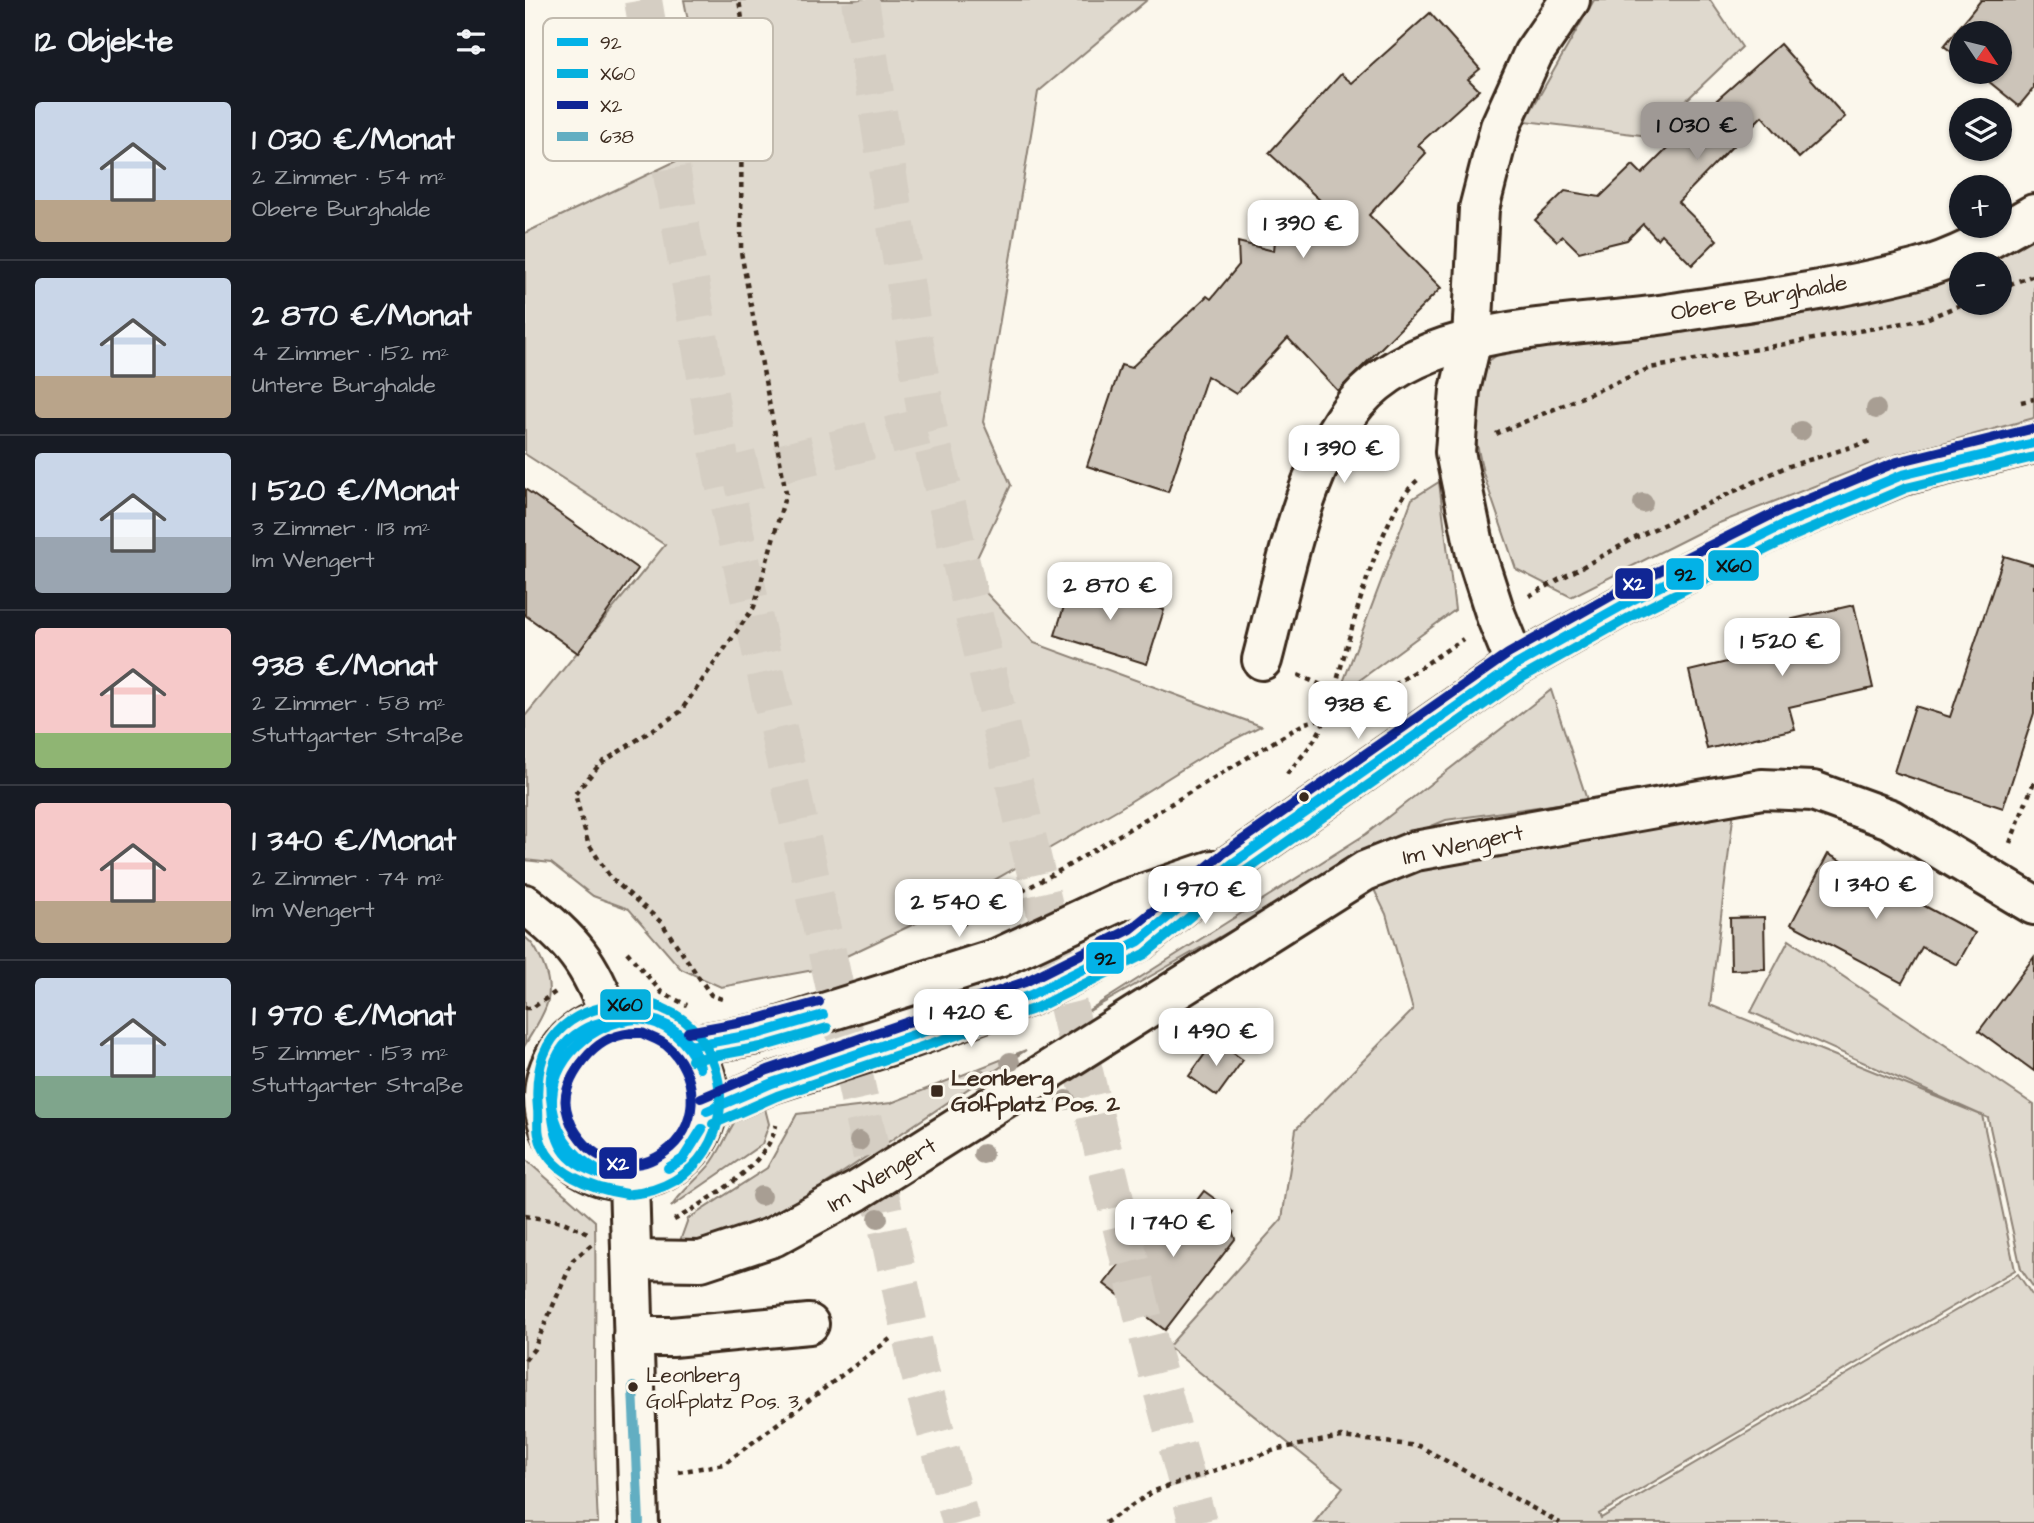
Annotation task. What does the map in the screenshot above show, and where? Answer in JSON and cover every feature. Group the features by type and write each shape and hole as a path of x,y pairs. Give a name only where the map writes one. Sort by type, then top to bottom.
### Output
{"street":[{"path":"1516,665 1496,616 1476,554 1455,452 1460,390 1472,339 1479,209 1500,127 1533,54 1570,0"},
{"name":"Obere Burghalde","path":"1262,660 1297,525 1325,452 1357,402 1396,369 1472,339 1659,315 1917,269 1982,244 2034,214"},
{"path":"708,1111 772,1083 894,1044 1031,995 1139,941 1232,864 1516,665 1634,599 1795,520 1902,475 2034,443"},
{"name":"Im Wengert","path":"622,1242 701,1261 773,1237 869,1184 1365,871 1415,851 1762,789 1813,791 1890,819 2034,905"},
{"path":"690,1046 757,1034 985,962 1118,902 1232,864"},
{"path":"525,904 570,940 587,964 610,1018"},
{"path":"640,1017 668,1027 690,1046 706,1077 708,1111 698,1139 680,1161 655,1176 629,1180 600,1177 576,1164 540,1133 545,1118 536,1076 583,1028 610,1018 640,1017"},
{"path":"629,1180 622,1242 633,1337 639,1523"},
{"path":"633,1337 672,1337 809,1324"}],"path":[{"path":"739,0 742,18"},
{"path":"731,1003 711,995 661,922 610,877 588,843 575,794 600,764 680,712 688,702 754,607 786,493 741,252 741,161"},
{"path":"2012,284 2034,275"},
{"path":"1326,717 1365,585 1395,513 1412,485 1455,452 1650,368 1926,319 1949,310"},
{"path":"953,929 1066,867 1305,723 1326,717 1342,720 1496,616"},
{"path":"2022,818 2034,782"},
{"path":"587,964 617,941 662,993 691,1007"},
{"path":"525,1360 534,1349 573,1261 674,1220 762,1157 774,1140 777,1121 772,1083"},
{"path":"525,1216 562,1222 622,1242"},
{"path":"639,1478 724,1464 890,1339"},
{"path":"1105,1523 1154,1491 1278,1449 1341,1437 1419,1446 1485,1479 1560,1523"}],"shaded area":[{"path":"684,0 1147,0 1038,92 983,422 1011,485 969,575 1034,643 1261,726 1213,750 1120,808 935,914 819,969 721,987 681,969 629,909 593,896 551,863 525,860 525,716 665,545 525,454 525,233 676,161 773,161 773,18 688,18"},
{"path":"1594,0 1710,0 1742,47 1649,136 1525,121"},
{"path":"2034,230 2034,418 1881,460 1714,525 1571,597 1516,569 1483,473 1469,406 1487,362 1517,342 1949,272 1949,315 2012,315 2012,252 1996,252"},
{"path":"1439,482 1455,610 1338,696 1412,499"},
{"path":"1551,690 1587,800 1446,820 1371,851 1070,1022 1366,834"},
{"path":"1735,802 1710,1005 1981,1115 1751,1012 1789,940 2034,1105 2034,1288 2021,1269 1988,1118 1982,1115 2015,1270 1599,1514 1601,1518 2018,1274 2034,1298 2034,1523 1314,1523 1343,1487 1168,1347 1282,1219 1296,1129 1413,1010 1386,914 1365,871"},
{"path":"525,937 534,946 543,964 549,988 546,1007 525,1045"},
{"path":"1026,1050 779,1215 714,1242 679,1244 688,1219 767,1168 797,1114 891,1103"},
{"path":"762,1097 769,1124 762,1144 671,1207 712,1162 737,1119"},
{"path":"525,1159 595,1221 595,1448 598,1523 525,1523"}],"building":[{"path":"1981,0 2034,0 2034,88 2019,106 1992,84 2013,84 2013,21 1964,21"},
{"path":"1430,13 1480,69 1468,79 1479,90 1418,145 1426,153 1369,215 1441,288 1338,391 1288,338 1236,394 1207,376 1168,492 1087,466 1121,365 1131,368 1207,296 1211,299 1239,265 1238,242 1274,251 1276,229 1338,217 1269,153 1341,74 1352,83"},
{"path":"1780,44 1845,117 1799,158 1762,116 1678,202 1717,240 1692,265 1661,234 1657,239 1643,224 1627,240 1579,252 1563,236 1557,241 1535,220 1565,191 1600,197 1633,165 1642,174 1709,107"},
{"path":"525,489 638,569 578,653 525,615"},
{"path":"2004,556 2034,565 2034,713 2003,808 1894,772 1915,706 1950,717"},
{"path":"1072,581 1164,610 1147,664 1055,635"},
{"path":"1854,605 1873,688 1789,707 1795,729 1707,749 1689,671 1773,651 1767,625"},
{"path":"1828,854 1975,933 1957,965 1922,947 1902,983 1791,924"},
{"path":"1764,917 1765,969 1731,970 1730,918"},
{"path":"2034,957 2034,1071 1979,1031"},
{"path":"1215,1040 1243,1060 1217,1096 1189,1076"},
{"path":"1204,1191 1233,1212 1228,1219 1235,1239 1165,1330 1104,1284 1163,1207 1181,1221"}],"tunnel":[{"path":"643,0 646,18"},
{"path":"860,0 928,426 1151,1349 1198,1523"},
{"path":"670,161 723,478 918,1367 961,1523"},
{"path":"723,478 928,426"}],"transit line":[{"name":"X2","path":"701,1098 768,1070 1025,982 1131,929 1224,853 1508,654 1627,587 1777,512 1897,462 2031,429"},
{"name":"92","path":"707,1111 772,1083 1031,995 1139,941 1232,864 1516,665 1634,599 1783,525 1902,475 2034,443"},
{"name":"X60","path":"713,1124 777,1096 1036,1008 1145,954 1240,875 1523,677 1641,611 1789,538 1906,488 2034,457"},
{"name":"X2","path":"688,1032 754,1020 819,1002"},
{"name":"X60","path":"627,1194 587,1183 551,1160 538,1132 538,1082 542,1060 551,1041 563,1026 599,1008 622,1004 651,1004 684,1020 702,1040 714,1065 719,1088 719,1111 715,1132 692,1168 674,1181 654,1190 631,1194"},
{"name":"92","path":"690,1046 757,1034 823,1015"},
{"name":"92","path":"552,1106 550,1085 553,1067 570,1040 598,1023 636,1019"},
{"name":"92","path":"552,1106 558,1073 577,1046 604,1027 636,1019"},
{"name":"92","path":"636,1019 657,1023 675,1034 700,1068"},
{"name":"92","path":"636,1019 657,1022 677,1032 692,1048 700,1068"},
{"name":"X60","path":"692,1060 761,1047 827,1028"},
{"name":"X2","path":"642,1033 664,1043 677,1056 690,1082 691,1111 680,1137 670,1148 643,1163 629,1164 603,1158 591,1150 572,1126 566,1107 566,1095 575,1073 585,1058 600,1044 613,1037 642,1033"},
{"name":"92","path":"552,1106 559,1130 571,1149 588,1164 610,1177"},
{"name":"92","path":"552,1106 556,1133 566,1153 583,1167 610,1177"},
{"name":"92","path":"668,1168 683,1159 702,1129"},
{"name":"638","path":"633,1387 639,1523"}],"place":[{"name":"Leonberg Golfplatz Pos. 2","path":"937,1091"},
{"name":"Leonberg Golfplatz Pos. 3","path":"633,1387"}]}
